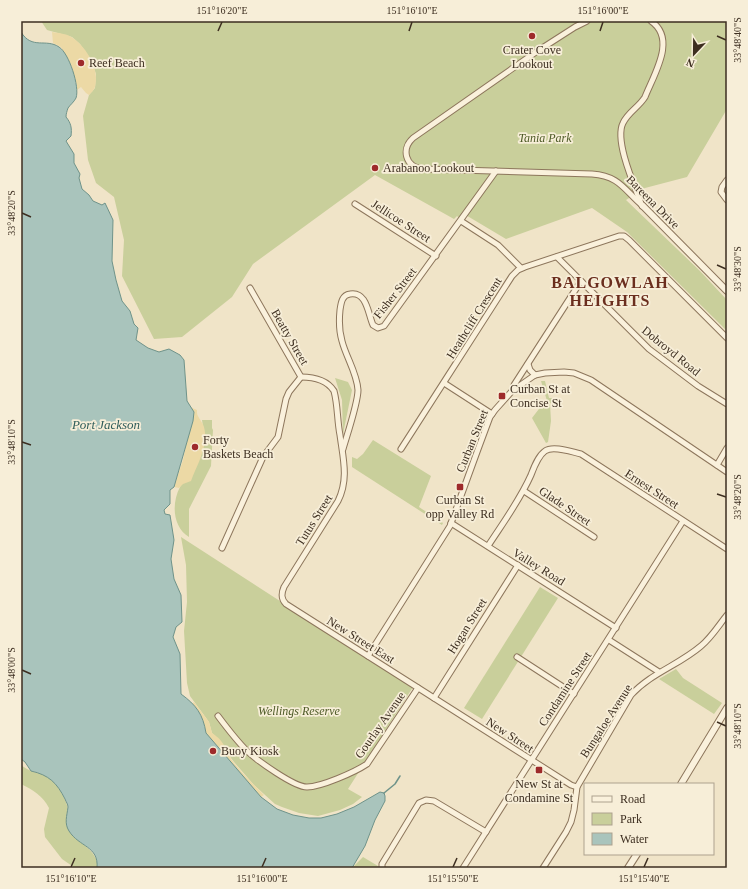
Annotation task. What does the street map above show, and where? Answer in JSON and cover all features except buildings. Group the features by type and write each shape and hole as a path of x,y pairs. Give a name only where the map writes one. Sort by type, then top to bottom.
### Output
{"street":[{"name":"Bareena Drive","path":"587,21 536,52 419,133 410,140 406,150 406,157 410,164 419,169 598,174 614,180 643,206 727,291"},
{"path":"643,206 635,187 622,146 620,132 624,121 645,97 663,52 664,43 661,32 651,21"},
{"name":"Fisher Street","path":"343,450 358,389 340,334 341,302 344,297 349,294 361,296 365,302 373,325 382,327 388,322 496,171"},
{"path":"727,180 722,187 721,192 727,200"},
{"path":"629,193 634,193 635,187"},
{"name":"Jellicoe Street","path":"355,204 436,256"},
{"path":"461,221 498,244 521,268 557,257 599,241 619,236 628,239 727,338"},
{"name":"Dobroyd Road","path":"557,257 649,349 698,386 727,404"},
{"name":"Heathcliff Crescent","path":"401,449 515,272 521,268"},
{"path":"512,391 514,385 581,281"},
{"name":"Beatty Street","path":"222,548 263,457 278,437 286,399 289,392 301,377 250,288"},
{"path":"528,364 530,370 535,375"},
{"name":"Curban Street","path":"368,656 451,524 492,414 512,391 535,375 564,372 574,373 591,380 727,472"},
{"path":"301,377 309,377 326,382 334,391 343,450"},
{"path":"444,383 492,414"},
{"path":"717,465 727,448"},
{"name":"Ernest Street","path":"524,491 534,467 545,451 553,449 581,454 727,549"},
{"name":"Tutus Street","path":"281,595 284,587 341,496 345,480 343,450"},
{"path":"488,546 524,491"},
{"name":"Glade Street","path":"524,491 594,537"},
{"name":"Condamine Street","path":"464,868 683,521"},
{"name":"Valley Road","path":"451,524 616,628"},
{"name":"Hogan Street","path":"434,698 518,565"},
{"name":"New Street East","path":"281,595 286,604 434,698"},
{"name":"Bungaloe Avenue","path":"543,868 566,832 574,810 577,787 632,695 639,686 659,672 702,646 727,615"},
{"path":"609,640 659,672"},
{"path":"517,657 574,694"},
{"name":"Gourlay Avenue","path":"218,716 232,734 251,754 288,780 306,787 326,782 360,769 367,764 418,688"},
{"name":"New Street","path":"434,698 571,785 577,787"},
{"path":"681,783 726,712"},
{"path":"382,866 419,803 426,800 434,801 486,832"},
{"path":"628,868 636,855"}],"green space":[{"name":"Tania Park","path":"41,21 727,21 727,109 687,177 645,188 626,200 700,271 727,300 727,331 627,232 592,208 506,239 464,214 460,219 457,216 454,219 375,175 253,264 232,297 182,337 154,339 122,276 124,240 114,197 96,183 88,160 83,116 89,95 95,88 96,74 91,60 80,44 72,37 47,30"},
{"path":"335,378 348,382 352,390 343,434 342,400"},
{"path":"541,381 545,381 549,398 553,398 550,404 551,421 548,442 546,443 532,418 542,405 548,404"},
{"path":"202,420 212,420 213,430 211,466 189,509 189,537 184,533 177,521 175,515 175,501 180,487 199,457 204,444 205,437"},
{"path":"373,440 431,476 419,507 443,523 442,525 352,467 352,457 357,459 363,454"},
{"name":"Wellings Reserve","path":"181,537 413,687 348,789 362,797 353,804 340,810 318,816 299,813 275,804 254,785 212,733 209,722 190,696 187,683 184,631 187,602 186,565"},
{"path":"540,587 558,598 482,719 464,708"},
{"path":"676,669 683,678 722,703 714,714 659,679"},
{"path":"21,765 34,772 43,773 50,776 55,782 67,805 68,827 76,838 94,855 99,868 75,868 62,859 45,837 44,829 49,808 44,800 37,794 21,784"},
{"path":"363,857 378,866 378,868 352,868"}],"sand":[{"name":"Reef Beach","path":"52,32 71,37 83,47 87,53 96,74 95,88 89,95 81,87 77,90 77,85 61,47 53,43"},
{"name":"Forty Baskets Beach","path":"190,407 197,410 197,415 204,427 205,441 202,455 191,481 183,484 179,488 174,487 183,460 193,412"},
{"path":"194,702 209,722 212,733 223,743 234,763 264,795 261,797 219,757 191,705"}],"water":[{"name":"Port Jackson","path":"21,32 30,41 49,43 63,50 73,71 77,93 76,98 68,108 66,114 70,124 71,136 66,141 74,154 74,163 80,174 79,178 82,189 93,201 102,205 105,203 113,220 112,261 122,301 130,311 134,324 138,328 136,340 148,348 159,352 169,349 180,355 184,360 187,401 194,412 193,421 174,487 170,490 170,504 164,510 165,514 170,515 174,540 171,559 174,579 181,595 182,622 176,627 173,637 180,654 181,694 198,710 203,720 206,733 261,797 277,809 293,815 309,818 321,818 337,814 354,807 380,792 384,793 385,801 375,820 365,846 352,868 97,868 97,861 92,851 73,836 67,828 66,819 68,806 59,788 48,777 31,771 21,759"}],"waterway":[{"path":"384,793 395,784 400,776"}],"place":[{"name":"Crater Cove Lookout","path":"532,36"},
{"name":"Reef Beach","path":"81,63"},
{"name":"Arabanoo Lookout","path":"375,168"},
{"name":"Curban St at Concise St","path":"502,396"},
{"name":"Forty Baskets Beach","path":"195,447"},
{"name":"Curban St opp Valley Rd","path":"460,487"},
{"name":"Buoy Kiosk","path":"213,751"},
{"name":"New St at Condamine St","path":"539,770"}],"district":[{"name":"BALGOWLAH HEIGHTS","path":"610,291"}]}
